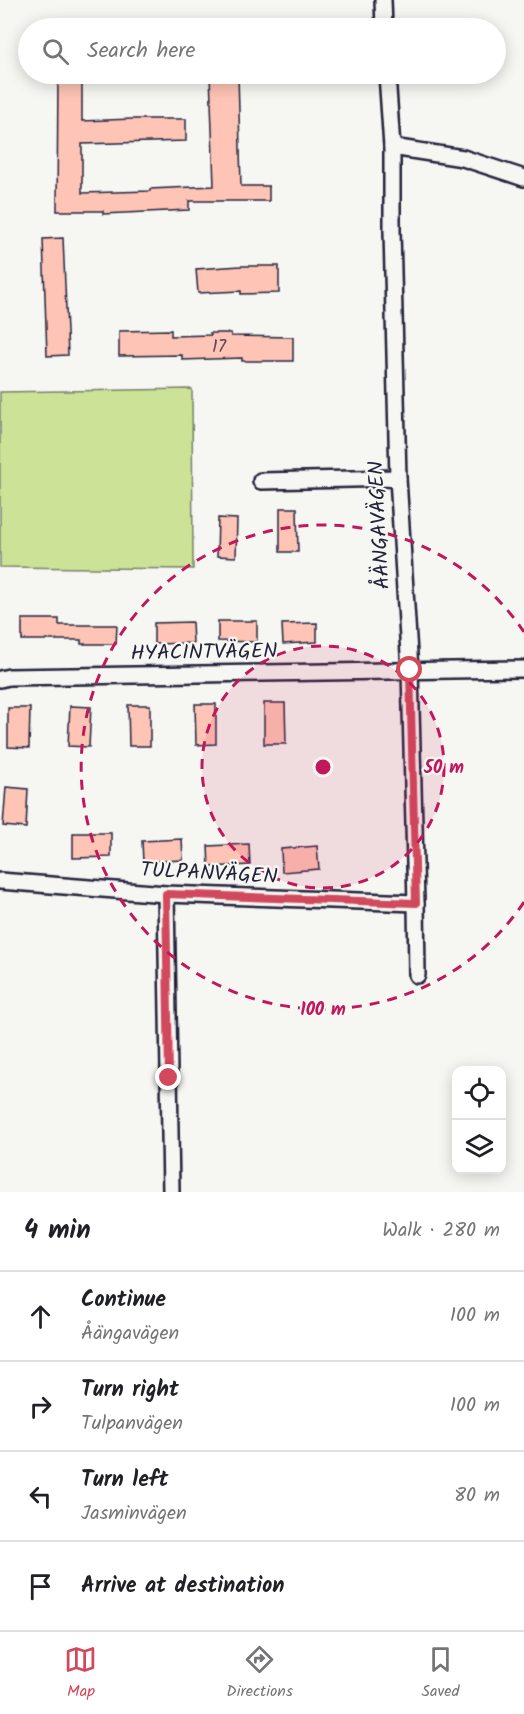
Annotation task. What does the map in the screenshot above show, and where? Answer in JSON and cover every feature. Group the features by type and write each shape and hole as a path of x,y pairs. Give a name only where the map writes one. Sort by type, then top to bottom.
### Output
{"street":[{"path":"383,0 384,18"},
{"name":"ÅÄNGAVÄGEN","path":"388,84 392,147 398,478 410,670 417,975"},
{"path":"392,147 463,158 524,178"},
{"path":"261,481 398,478"},
{"name":"HYACINTVÄGEN","path":"0,680 9,677 524,669"},
{"name":"TULPANVÄGEN","path":"0,881 166,894 416,903"},
{"path":"166,894 171,1192"}],"green space":[{"path":"192,389 193,569 0,567 0,392"}],"building":[{"path":"58,84 82,84 82,121 186,119 186,141 82,144 82,193 214,186 210,84 238,84 241,186 269,186 269,201 189,201 189,210 103,214 103,211 57,211"},
{"path":"63,238 68,355 47,356 43,239"},
{"path":"279,266 279,293 241,294 241,291 198,293 196,269"},
{"path":"171,330 171,336 231,333 231,336 293,337 293,361 242,361 242,358 182,360 182,355 119,356 119,331"},
{"path":"280,508 297,508 298,552 280,552"},
{"path":"218,518 237,519 236,557 217,556"},
{"path":"22,619 59,619 59,625 117,625 116,644 81,644 81,640 22,640"},
{"path":"218,621 257,621 257,642 218,641"},
{"path":"192,622 193,643 154,644 154,623"},
{"path":"317,623 317,642 283,644 282,624"},
{"path":"264,703 285,703 286,744 264,744"},
{"path":"195,704 216,704 216,744 196,745"},
{"path":"128,705 150,705 150,746 129,746"},
{"path":"70,706 91,707 89,747 68,746"},
{"path":"8,708 30,708 29,748 8,747"},
{"path":"6,787 28,789 26,828 3,826"},
{"path":"73,833 111,833 111,857 73,858"},
{"path":"182,839 183,860 143,862 142,841"},
{"path":"249,844 250,865 209,867 208,846"},
{"path":"317,846 319,869 282,872 281,849"}],"route":[{"path":"169,1078 166,894 416,903 410,670"}]}
